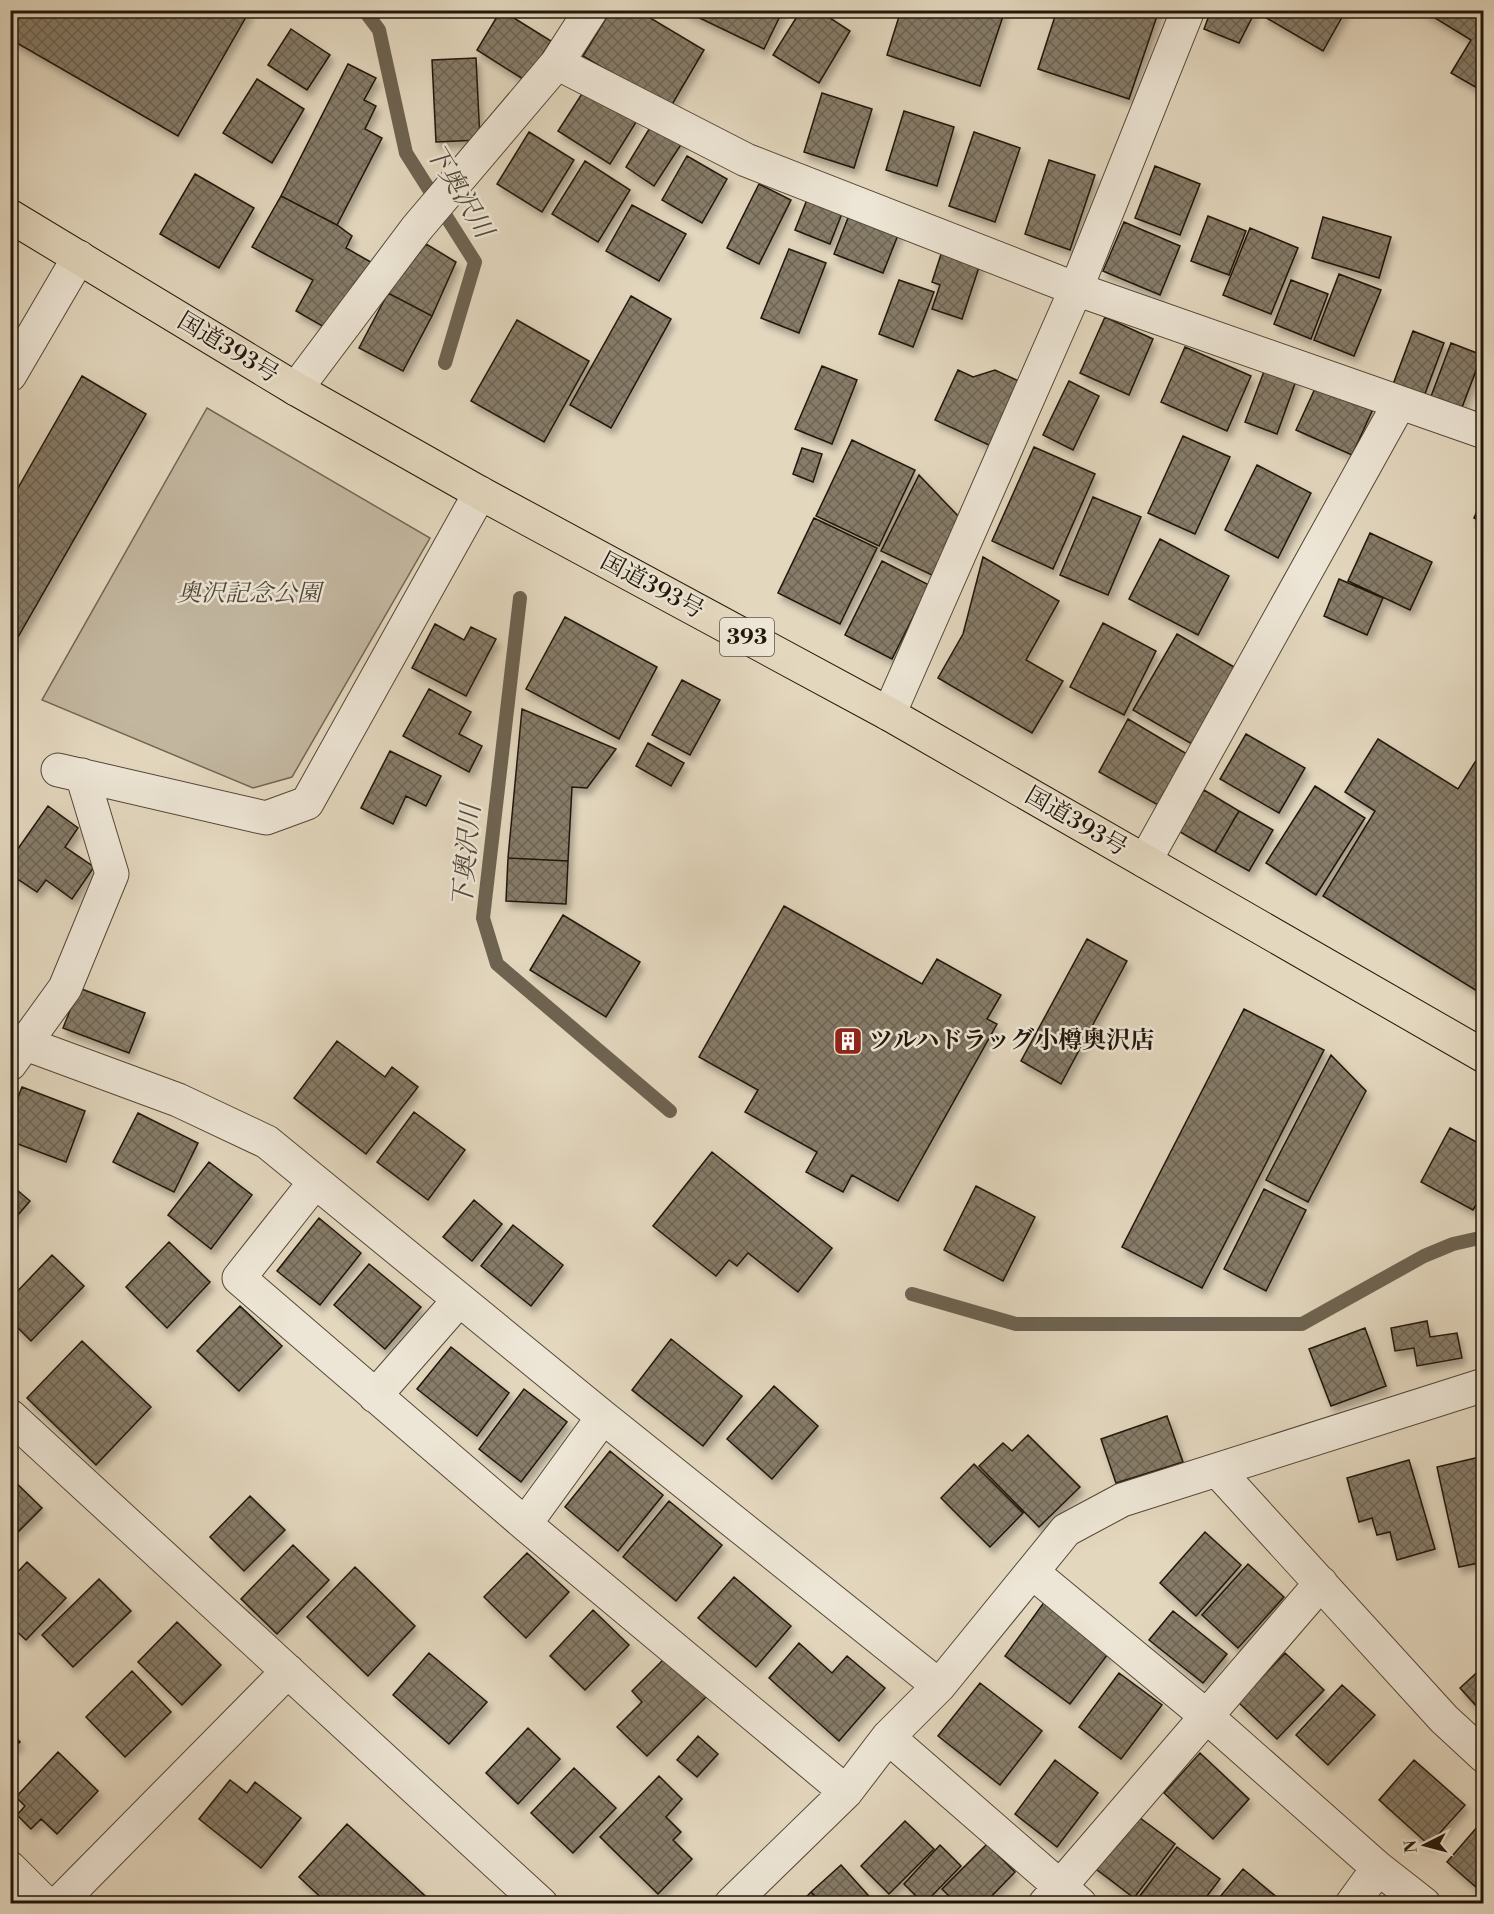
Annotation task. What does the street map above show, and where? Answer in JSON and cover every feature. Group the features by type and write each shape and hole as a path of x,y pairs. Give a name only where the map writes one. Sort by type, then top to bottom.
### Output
{"highway":[{"name":"国道393号","path":"10,216 296,389 480,493 890,714 1484,1056"}],"street":[{"path":"296,389 417,228 556,63 591,10"},
{"path":"890,714 1076,289 1188,10"},
{"path":"556,63 746,160 1076,289 1484,432"},
{"path":"10,375 78,257"},
{"path":"1145,861 1399,404"},
{"path":"480,493 306,803 266,818 70,773 112,874 65,988 15,1049 178,1100 267,1142 603,1417 939,1686"},
{"path":"315,1182 239,1278 525,1524 846,1792"},
{"path":"375,1396 459,1300"},
{"path":"731,1904 846,1792 888,1737 939,1686 1066,1530 1122,1500 1484,1385"},
{"path":"10,1416 541,1904"},
{"path":"525,1524 603,1417"},
{"path":"1217,1470 1444,1719 1484,1755"},
{"path":"1032,1572 1205,1715 1378,1868 1424,1904"},
{"path":"888,1737 1061,1897 1205,1715 1321,1583"},
{"path":"58,1904 288,1671"},
{"path":"10,1868 46,1904"},
{"path":"1352,1904 1378,1868"}],"green space":[{"name":"奥沢記念公園","path":"207,408 430,538 292,777 253,788 42,700"}],"building":[{"path":"10,10 250,10 178,136 10,39"},
{"path":"501,10 551,41 526,81 477,50"},
{"path":"611,10 637,10 704,50 670,108 583,56"},
{"path":"683,10 783,10 764,49"},
{"path":"801,10 818,10 850,31 819,83 773,55"},
{"path":"901,10 1005,10 980,86 887,55"},
{"path":"1057,10 1159,10 1129,99 1038,69"},
{"path":"1211,10 1256,10 1239,43 1204,29"},
{"path":"1266,10 1346,10 1323,51 1263,16"},
{"path":"1422,10 1484,10 1484,92 1451,73 1471,40"},
{"path":"291,29 330,55 307,90 268,65"},
{"path":"476,58 480,140 436,142 432,60"},
{"path":"348,64 376,78 364,100 376,106 365,129 382,138 337,225 281,196"},
{"path":"257,79 304,109 272,163 223,133"},
{"path":"587,86 638,119 610,164 558,131"},
{"path":"822,93 872,109 854,168 804,152"},
{"path":"904,111 954,127 937,186 886,170"},
{"path":"654,121 684,140 654,186 626,167"},
{"path":"529,132 574,160 542,212 497,184"},
{"path":"974,132 1020,148 995,222 949,206"},
{"path":"687,156 727,179 702,223 662,200"},
{"path":"1049,160 1095,175 1070,250 1025,234"},
{"path":"585,161 630,190 598,242 552,214"},
{"path":"1155,166 1200,184 1180,235 1135,218"},
{"path":"195,174 254,208 219,268 160,234"},
{"path":"759,184 791,200 759,264 727,248"},
{"path":"281,196 337,225 352,236 346,248 376,265 338,335 296,311 313,280 252,247"},
{"path":"808,197 843,211 830,244 795,230"},
{"path":"632,205 686,234 659,281 606,251"},
{"path":"851,210 900,230 883,273 834,254"},
{"path":"1208,216 1246,231 1229,275 1191,261"},
{"path":"1323,217 1391,237 1379,278 1312,258"},
{"path":"1124,222 1180,246 1160,295 1103,271"},
{"path":"1250,228 1298,248 1271,314 1223,295"},
{"path":"426,244 456,262 432,316 388,293"},
{"path":"944,245 982,258 962,319 932,309 940,285 932,282"},
{"path":"789,249 826,263 799,333 761,318"},
{"path":"1339,274 1381,290 1354,356 1314,340"},
{"path":"899,280 934,292 913,347 879,334"},
{"path":"1291,280 1328,294 1311,339 1274,324"},
{"path":"388,293 432,316 403,371 359,348"},
{"path":"631,296 671,319 611,428 570,405"},
{"path":"1105,317 1153,339 1129,395 1080,373"},
{"path":"517,320 589,361 544,442 471,401"},
{"path":"1413,331 1444,343 1423,399 1392,387"},
{"path":"1451,343 1482,355 1461,410 1430,399"},
{"path":"1185,347 1251,376 1227,431 1161,402"},
{"path":"822,366 857,380 832,444 795,429"},
{"path":"1266,366 1297,378 1277,434 1245,422"},
{"path":"958,370 973,377 995,370 1021,382 991,446 935,420"},
{"path":"82,376 146,414 10,651 10,502"},
{"path":"1069,381 1099,396 1073,450 1043,435"},
{"path":"1318,382 1374,407 1352,455 1296,430"},
{"path":"1183,436 1230,457 1195,534 1148,513"},
{"path":"852,440 915,470 879,546 816,516"},
{"path":"1034,447 1095,474 1053,569 992,541"},
{"path":"802,448 822,454 813,482 793,474"},
{"path":"1257,465 1311,493 1278,558 1225,530"},
{"path":"919,475 960,518 932,575 881,551"},
{"path":"1093,497 1141,517 1108,595 1060,575"},
{"path":"1484,497 1484,523 1474,518"},
{"path":"814,518 877,548 840,624 778,593"},
{"path":"1370,533 1432,562 1410,610 1348,581"},
{"path":"1160,539 1229,576 1198,635 1129,599"},
{"path":"983,557 1059,601 1026,660 1063,681 1032,733 938,678 963,634"},
{"path":"882,561 929,585 892,659 845,635"},
{"path":"1339,579 1383,598 1367,635 1324,616"},
{"path":"565,617 657,667 619,739 526,689"},
{"path":"1103,623 1156,651 1124,715 1070,687"},
{"path":"435,624 464,640 471,627 496,639 466,696 412,668"},
{"path":"1177,634 1236,668 1192,744 1133,710"},
{"path":"682,680 720,700 690,755 652,735"},
{"path":"429,689 471,712 459,734 482,746 469,772 403,736"},
{"path":"522,709 616,749 587,788 572,787 568,861 508,858"},
{"path":"1128,719 1187,754 1158,805 1099,772"},
{"path":"1246,734 1305,768 1279,813 1220,779"},
{"path":"1378,739 1458,789 1484,748 1484,981 1477,991 1323,896 1375,811 1345,792"},
{"path":"648,743 684,763 671,786 636,766"},
{"path":"390,751 441,776 426,806 406,796 393,824 361,808"},
{"path":"1315,786 1365,818 1316,895 1266,863"},
{"path":"1204,790 1239,811 1215,852 1180,832"},
{"path":"48,806 78,828 65,847 94,867 72,899 46,880 37,892 10,874 10,860"},
{"path":"1239,811 1273,830 1249,871 1215,852"},
{"path":"508,858 568,861 566,904 506,901"},
{"name":"ツルハドラッグ小樽奥沢店","path":"784,906 922,984 937,959 1001,995 987,1019 997,1024 898,1201 852,1175 843,1192 806,1172 817,1152 745,1112 758,1090 699,1057"},
{"path":"563,915 640,962 606,1017 530,970"},
{"path":"1087,939 1127,961 1061,1084 1021,1061"},
{"path":"79,988 145,1013 129,1053 63,1028"},
{"path":"1244,1009 1324,1050 1202,1288 1122,1247"},
{"path":"337,1041 385,1077 392,1067 418,1087 366,1154 294,1098"},
{"path":"1331,1055 1366,1091 1308,1202 1266,1180"},
{"path":"22,1087 85,1111 66,1162 10,1141 10,1117"},
{"path":"414,1112 465,1150 428,1200 377,1162"},
{"path":"138,1113 198,1143 174,1192 113,1162"},
{"path":"1450,1128 1484,1146 1484,1191 1473,1210 1421,1182"},
{"path":"712,1152 832,1248 798,1292 748,1253 737,1266 729,1260 716,1276 653,1226"},
{"path":"209,1162 252,1195 211,1249 168,1215"},
{"path":"10,1184 30,1201 10,1224"},
{"path":"976,1186 1035,1217 1003,1281 944,1250"},
{"path":"1264,1189 1306,1210 1266,1291 1224,1269"},
{"path":"474,1200 502,1224 472,1261 443,1237"},
{"path":"319,1218 361,1253 320,1305 277,1271"},
{"path":"513,1225 563,1265 531,1306 481,1266"},
{"path":"169,1242 210,1282 167,1328 126,1287"},
{"path":"52,1255 84,1286 31,1341 10,1320 10,1299"},
{"path":"369,1264 421,1307 385,1349 334,1305"},
{"path":"240,1306 282,1346 239,1391 197,1351"},
{"path":"1427,1321 1430,1337 1457,1333 1462,1358 1417,1366 1414,1348 1395,1351 1391,1328"},
{"path":"1365,1328 1386,1386 1331,1406 1309,1349"},
{"path":"671,1339 742,1396 703,1446 632,1390"},
{"path":"82,1341 151,1407 96,1465 27,1398"},
{"path":"451,1347 509,1393 477,1436 417,1389"},
{"path":"774,1386 818,1426 772,1479 727,1439"},
{"path":"524,1389 567,1422 521,1482 479,1449"},
{"path":"1167,1416 1183,1462 1116,1483 1101,1439"},
{"path":"1028,1435 1080,1487 1039,1527 979,1466 1003,1443 1012,1451"},
{"path":"610,1451 663,1495 618,1551 565,1507"},
{"path":"1484,1456 1484,1562 1459,1567 1437,1467"},
{"path":"1409,1460 1435,1549 1397,1560 1390,1532 1377,1535 1372,1518 1359,1522 1347,1478"},
{"path":"974,1464 1023,1513 990,1547 941,1498"},
{"path":"10,1477 42,1508 10,1540"},
{"path":"250,1496 285,1530 244,1571 210,1537"},
{"path":"669,1501 722,1545 676,1601 623,1557"},
{"path":"1205,1532 1241,1565 1196,1616 1160,1583"},
{"path":"293,1545 329,1580 277,1634 241,1599"},
{"path":"527,1553 569,1592 526,1638 484,1597"},
{"path":"27,1562 66,1598 26,1640 10,1625 10,1580"},
{"path":"1248,1564 1284,1597 1238,1648 1202,1615"},
{"path":"355,1567 415,1626 368,1676 307,1617"},
{"path":"734,1577 791,1626 756,1667 698,1618"},
{"path":"99,1579 131,1611 73,1667 42,1635"},
{"path":"1045,1601 1111,1650 1070,1704 1005,1656"},
{"path":"593,1610 629,1645 585,1690 550,1656"},
{"path":"1173,1611 1227,1654 1203,1683 1149,1640"},
{"path":"177,1622 221,1665 182,1705 138,1662"},
{"path":"799,1643 832,1673 847,1656 885,1688 839,1741 769,1678"},
{"path":"429,1653 487,1702 449,1744 393,1695"},
{"path":"1285,1653 1324,1690 1277,1739 1238,1702"},
{"path":"668,1655 708,1695 647,1756 617,1727 642,1702 632,1691"},
{"path":"1484,1666 1484,1703 1478,1708 1460,1688"},
{"path":"132,1671 171,1712 125,1757 86,1717"},
{"path":"1119,1673 1162,1705 1121,1759 1079,1727"},
{"path":"980,1683 1042,1731 1000,1785 938,1736"},
{"path":"1342,1685 1375,1715 1328,1765 1296,1735"},
{"path":"528,1728 560,1759 518,1804 486,1773"},
{"path":"10,1732 20,1742 10,1751"},
{"path":"698,1736 718,1754 697,1777 677,1760"},
{"path":"58,1752 98,1791 57,1834 41,1819 31,1829 17,1815 25,1806 16,1797"},
{"path":"1200,1753 1249,1799 1213,1839 1164,1793"},
{"path":"1055,1760 1098,1793 1057,1847 1015,1814"},
{"path":"1414,1760 1465,1805 1429,1845 1379,1800"},
{"path":"574,1768 616,1808 573,1853 531,1813"},
{"path":"659,1776 682,1799 666,1817 681,1832 673,1840 692,1859 658,1894 600,1837"},
{"path":"230,1780 247,1793 255,1782 301,1818 261,1868 199,1819"},
{"path":"1132,1812 1175,1844 1134,1898 1092,1866"},
{"path":"1484,1819 1484,1894 1447,1862"},
{"path":"905,1821 934,1849 889,1894 861,1866"},
{"path":"347,1824 434,1904 328,1904 299,1877"},
{"path":"987,1844 1015,1872 984,1904 957,1904 942,1889"},
{"path":"940,1845 961,1866 924,1904 904,1884"},
{"path":"1177,1847 1220,1879 1201,1904 1139,1904 1136,1901"},
{"path":"841,1865 876,1904 822,1904 811,1892"},
{"path":"1243,1869 1285,1904 1214,1904"},
{"path":"811,1892 821,1904 799,1904"}],"waterway":[{"name":"下奥沢川","path":"364,10 379,30 406,153 475,262 445,363"},
{"name":"下奥沢川","path":"520,598 483,918 497,964 670,1111"},
{"path":"912,1294 1016,1324 1302,1324 1424,1256 1453,1244 1484,1237"}],"place":[{"name":"ツルハドラッグ小樽奥沢店","path":"848,1041"}]}
